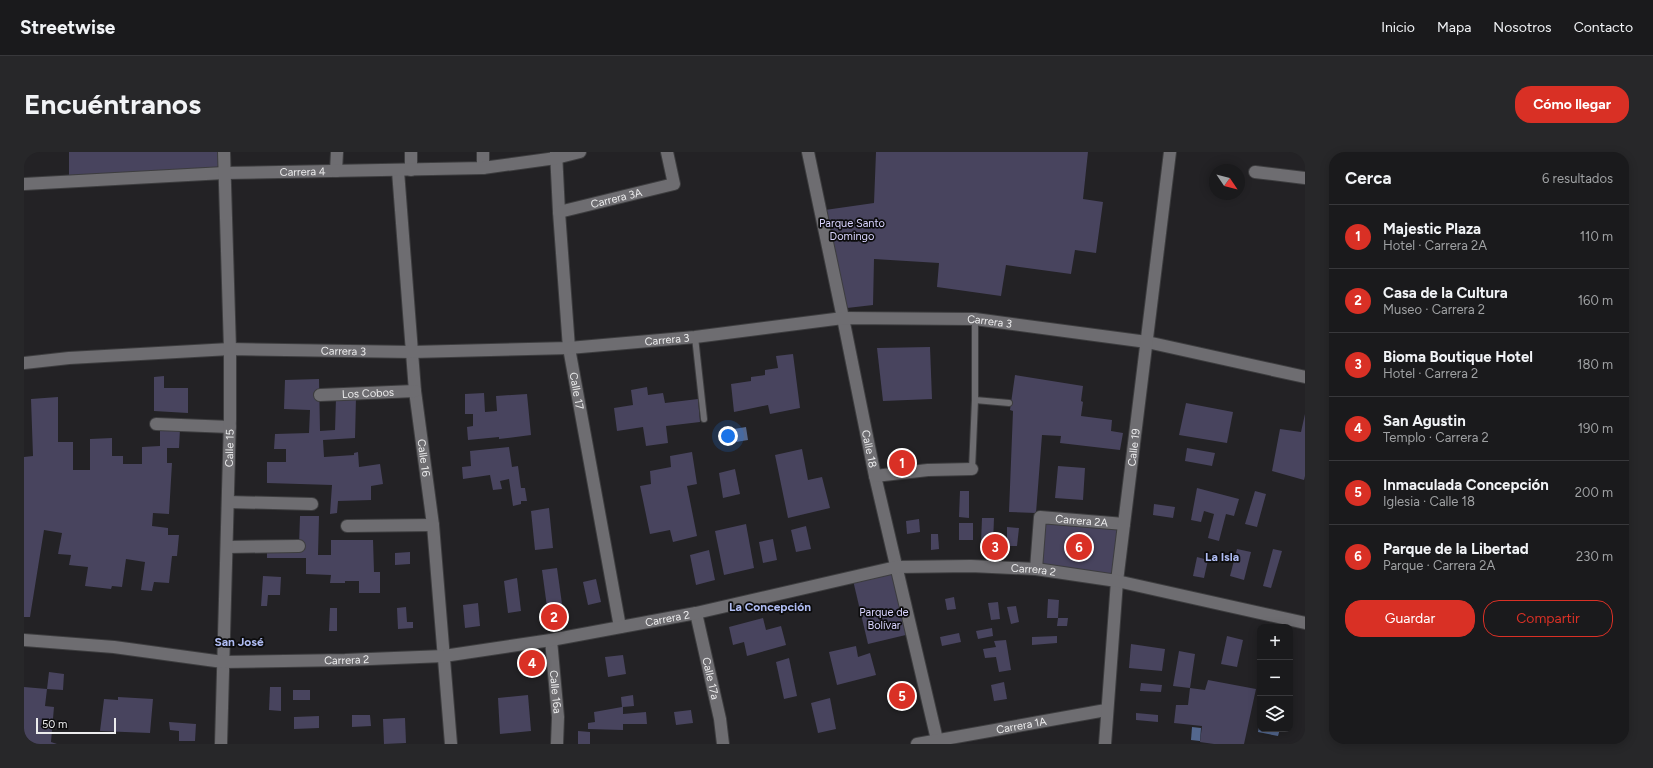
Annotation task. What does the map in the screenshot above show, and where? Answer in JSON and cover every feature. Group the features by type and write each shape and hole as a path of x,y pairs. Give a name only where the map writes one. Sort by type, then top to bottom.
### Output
{"street":[{"name":"Calle 15","path":"221,744 230,427 230,349 224,152"},
{"path":"336,171 337,152"},
{"path":"411,152 411,170"},
{"path":"483,152 483,168"},
{"name":"Carrera 4","path":"24,184 224,173 483,168 580,152"},
{"name":"Carrera 3A","path":"559,212 674,184 667,152"},
{"name":"Calle 18","path":"808,152 875,476 938,742"},
{"name":"Calle 19","path":"1105,744 1106,710 1117,581 1162,152"},
{"name":"Calle 19","path":"1143,342 1170,152"},
{"name":"Calle 17","path":"556,155 569,348 620,628"},
{"name":"Calle 16","path":"398,170 415,391 433,524 451,744"},
{"path":"1255,172 1305,178"},
{"name":"Carrera 3","path":"24,363 69,358 230,349 412,352 569,348 695,337 843,318 975,319 1143,342 1305,377"},
{"name":"Los Cobos","path":"320,395 415,391"},
{"path":"156,424 230,427"},
{"path":"875,476 928,470 972,469"},
{"path":"228,502 312,504"},
{"name":"Carrera 2A","path":"1036,570 1040,517 1124,524"},
{"path":"347,526 433,524"},
{"path":"227,547 299,546"},
{"name":"Carrera 2","path":"24,640 114,647 223,662 345,660 444,656 620,628 896,566 971,566 1036,570 1117,581 1305,623"},
{"name":"Calle 17a","path":"696,612 720,719 723,744"},
{"name":"Calle 16a","path":"551,640 558,717 557,744"},
{"name":"Carrera 1A","path":"938,742 1106,710"},
{"path":"917,744 938,742"}],"lane":[{"path":"972,469 975,400 975,319"},
{"path":"695,337 704,419"},
{"path":"975,400 1009,403"}],"green space":[{"path":"69,152 224,152 224,173 69,182"},
{"name":"Parque Santo Domingo","path":"876,152 1088,152 1083,199 1103,202 1096,253 1075,250 1071,274 1006,265 1001,296 937,287 939,263 874,259 873,305 847,308 843,302 825,210 874,203"},
{"path":"930,347 932,399 883,401 877,348"},
{"path":"793,354 800,408 770,414 768,405 734,412 731,384 751,381 751,377 765,375 765,370 778,368 776,356"},
{"path":"1015,375 1083,386 1081,416 1112,420 1111,431 1123,433 1120,450 1060,443 1061,436 1042,435 1036,513 1009,512 1013,411 1010,410"},
{"path":"164,376 164,388 188,388 188,413 154,411 154,377"},
{"path":"319,379 320,431 335,430 336,398 356,397 355,438 323,440 324,457 354,455 354,453 358,452 359,467 380,464 383,484 371,486 371,500 338,501 337,513 330,514 332,485 267,483 267,462 286,462 286,449 274,449 275,434 309,433 310,410 284,409 285,380"},
{"path":"647,387 648,395 663,393 665,403 698,399 700,422 666,426 668,443 646,446 643,427 617,431 614,408 633,405 631,390"},
{"path":"484,393 485,412 497,411 496,396 527,394 531,435 499,439 499,437 468,440 467,427 473,426 473,414 465,414 465,394"},
{"path":"58,397 58,442 73,442 73,470 90,470 90,439 112,438 112,456 123,456 123,464 142,464 142,447 160,446 160,428 180,429 179,448 167,448 167,463 172,463 169,514 153,513 152,526 168,528 168,535 179,535 177,556 172,556 169,583 154,582 152,591 141,590 145,562 126,559 122,587 112,586 111,589 85,586 88,567 69,565 71,555 58,554 62,533 44,530 30,617 24,617 24,457 33,456 31,399"},
{"path":"1186,403 1233,412 1227,443 1179,435"},
{"path":"1305,414 1304,480 1272,471 1280,429 1301,432"},
{"path":"509,447 512,467 518,466 521,488 525,488 527,501 521,501 521,504 513,506 509,479 500,481 502,489 493,490 490,475 463,479 462,467 471,466 470,451"},
{"path":"1187,448 1215,453 1212,466 1185,461"},
{"path":"802,449 808,480 822,477 830,508 788,518 775,455"},
{"path":"692,452 697,484 687,486 697,536 673,542 670,530 650,534 640,486 651,484 650,471 671,467 670,456"},
{"path":"1058,466 1085,468 1083,500 1055,498"},
{"path":"735,469 740,494 723,498 719,473"},
{"path":"1197,488 1239,499 1234,516 1226,514 1219,541 1208,538 1214,514 1204,511 1201,522 1191,520"},
{"path":"960,491 969,491 969,518 959,517"},
{"path":"1255,491 1266,494 1257,527 1245,524"},
{"path":"1154,504 1175,507 1173,518 1153,515"},
{"path":"549,508 553,548 535,550 531,511"},
{"path":"300,516 319,516 318,555 331,555 331,540 373,540 374,572 380,572 380,593 359,593 359,581 330,583 331,575 306,574 306,558 267,558 267,546 299,546"},
{"path":"1040,517 1124,524 1117,581 1036,569"},
{"path":"982,518 994,518 993,543 981,543"},
{"path":"919,519 920,532 907,534 906,521"},
{"path":"959,523 973,523 973,540 959,540"},
{"path":"746,524 754,568 724,575 715,531"},
{"path":"806,526 811,549 796,552 791,530"},
{"path":"1007,527 1019,528 1017,546 1007,546"},
{"path":"931,534 938,534 939,549 931,550"},
{"path":"773,539 777,560 763,563 759,542"},
{"path":"1237,549 1251,552 1244,580 1230,576"},
{"path":"1273,549 1282,551 1271,588 1263,586"},
{"path":"709,550 715,580 696,585 690,555"},
{"path":"410,552 410,564 395,565 395,553"},
{"path":"1197,557 1208,560 1204,578 1193,576"},
{"name":"Parque de Bolívar","path":"894,567 910,634 868,644 852,576"},
{"path":"557,568 562,604 547,607 542,570"},
{"path":"263,576 281,577 280,595 268,595 267,606 261,606"},
{"path":"517,578 521,611 508,613 504,581"},
{"path":"596,579 601,602 588,605 583,582"},
{"path":"954,597 956,609 947,610 945,599"},
{"path":"1048,599 1059,600 1058,618 1047,618"},
{"path":"998,602 1000,619 991,620 988,603"},
{"path":"478,603 480,626 465,628 463,605"},
{"path":"1016,606 1019,622 1011,624 1007,607"},
{"path":"406,607 407,622 413,622 413,628 398,629 397,608"},
{"path":"330,608 337,608 337,631 329,631"},
{"path":"763,618 766,630 781,626 786,645 747,656 744,642 733,645 729,627"},
{"path":"1058,618 1068,618 1067,626 1057,626"},
{"path":"992,628 993,636 978,639 976,631"},
{"path":"959,633 961,642 942,646 940,637"},
{"path":"1057,636 1057,643 1032,645 1032,637"},
{"path":"1227,636 1243,640 1237,667 1221,664"},
{"path":"1006,640 1011,670 999,672 996,657 985,658 983,649 996,647 994,641"},
{"path":"1131,644 1165,649 1162,671 1129,668"},
{"path":"856,646 858,657 870,653 876,675 837,685 829,652"},
{"path":"1179,651 1195,654 1190,688 1173,686"},
{"path":"623,655 626,674 608,677 605,657"},
{"path":"789,658 797,696 784,699 776,662"},
{"path":"49,672 64,674 63,690 47,689"},
{"path":"1208,680 1256,689 1244,744 1214,744 1200,742 1202,726 1174,723 1176,705 1188,705 1190,688 1205,690"},
{"path":"1004,682 1007,699 994,701 991,685"},
{"path":"1141,683 1162,685 1161,692 1140,691"},
{"path":"24,687 47,689 45,706 54,707 51,742 57,744 24,744"},
{"path":"270,687 281,687 281,711 269,710"},
{"path":"293,690 310,690 310,700 293,700"},
{"path":"528,695 531,731 500,734 498,698"},
{"path":"633,695 634,706 623,707 623,714 646,712 647,724 623,724 623,730 588,729 588,723 595,722 594,712 622,707 621,697"},
{"path":"118,697 153,699 150,733 100,731 104,699 118,700"},
{"path":"830,698 836,729 818,733 811,703"},
{"path":"691,710 693,723 676,725 674,712"},
{"path":"1136,713 1158,715 1158,722 1136,720"},
{"path":"352,715 370,715 371,726 352,727"},
{"path":"319,716 319,728 294,729 294,717"},
{"path":"405,718 406,743 384,744 383,719"},
{"path":"169,722 196,724 195,741 179,741 179,731 170,730"},
{"path":"578,731 590,732 590,744 578,744"}],"water":[{"path":"746,427 748,440 724,444 722,431"},
{"path":"1192,727 1201,728 1200,741 1191,740"},
{"path":"1258,732 1279,732 1278,736"}],"place":[{"name":"Majestic Plaza","path":"902,463"},
{"name":"Bioma Boutique Hotel","path":"995,547"},
{"name":"Parque de la Libertad","path":"1079,547"},
{"name":"Casa de la Cultura","path":"554,617"},
{"name":"San Agustin","path":"532,663"},
{"name":"Inmaculada Concepción","path":"902,696"}],"district":[{"name":"La Isla","path":"1222,557"},
{"name":"La Concepción","path":"770,607"},
{"name":"San José","path":"239,642"}]}
